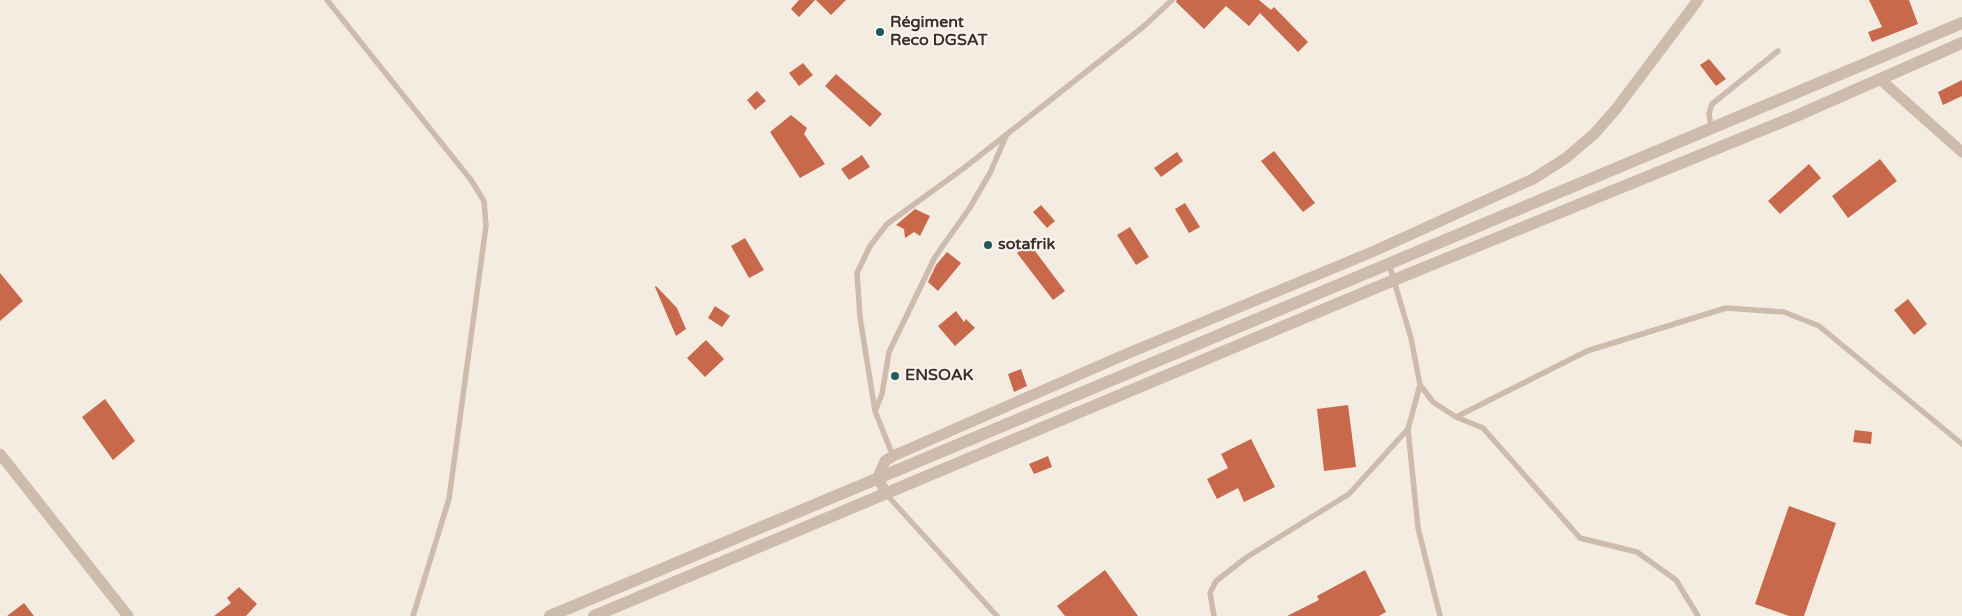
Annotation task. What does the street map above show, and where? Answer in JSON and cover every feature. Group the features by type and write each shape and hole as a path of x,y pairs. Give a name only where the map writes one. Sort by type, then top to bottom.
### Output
{"street":[{"path":"878,477 886,461 893,456 1115,359 1372,252 1533,179 1566,158 1594,134 1616,109 1698,0"},
{"path":"550,616 1962,23"},
{"path":"594,616 885,492 1394,280 1881,80 1962,43"},
{"path":"1881,80 1962,152"},
{"path":"0,454 128,616"},
{"path":"878,477 885,492"}],"lane":[{"path":"327,0 471,180 484,201 486,226 449,499 412,616"},
{"path":"893,456 875,411 860,317 857,274 862,259 887,224 1006,135 1143,27 1172,0"},
{"path":"1711,130 1710,113 1712,104 1778,51"},
{"path":"875,411 882,394 888,352 935,257 973,202 990,173 1006,135"},
{"path":"1389,264 1411,338 1420,385 1408,429 1418,528 1440,616"},
{"path":"1456,417 1587,351 1726,308 1784,312 1819,326 1962,444"},
{"path":"1420,385 1433,402 1456,417 1483,428 1580,538 1637,552 1676,580 1698,616"},
{"path":"1214,616 1210,593 1216,581 1247,557 1348,494 1408,429"},
{"path":"885,492 997,616"}],"building":[{"path":"799,0 815,0 799,17 791,9"},
{"path":"816,0 846,0 831,15"},
{"path":"1177,0 1259,0 1271,10 1274,7 1308,42 1298,52 1260,13 1249,26 1226,6 1204,29 1176,2"},
{"path":"1869,0 1909,0 1918,24 1872,42 1868,32 1882,27"},
{"path":"1709,59 1726,79 1716,86 1700,65"},
{"path":"803,63 813,75 799,86 789,73"},
{"path":"836,74 882,114 870,127 825,86"},
{"path":"1962,80 1962,96 1943,105 1938,92"},
{"path":"757,91 766,101 755,110 747,100"},
{"path":"791,115 807,128 804,134 825,164 800,178 770,132"},
{"path":"1274,151 1315,203 1303,212 1261,161"},
{"path":"1177,152 1183,161 1161,177 1154,168"},
{"path":"862,155 870,167 849,180 841,169"},
{"path":"1880,159 1897,181 1848,218 1832,196"},
{"path":"1809,164 1821,178 1780,214 1768,201"},
{"path":"1185,203 1200,227 1189,233 1175,209"},
{"path":"1041,205 1055,221 1047,228 1033,212"},
{"path":"915,209 930,216 920,236 914,232 905,238 904,229 896,225"},
{"path":"1130,227 1149,257 1136,265 1117,235"},
{"path":"745,238 764,270 749,278 731,246"},
{"path":"1029,243 1065,291 1053,300 1017,253"},
{"path":"947,252 961,263 938,291 928,282 936,265"},
{"path":"0,273 23,301 0,321"},
{"path":"655,287 677,308 686,329 676,336"},
{"path":"1908,299 1927,324 1914,335 1894,310"},
{"path":"715,306 730,316 722,327 708,318"},
{"path":"956,311 964,322 966,319 975,328 955,346 938,326"},
{"path":"706,340 724,359 705,377 687,358"},
{"path":"1021,369 1027,386 1014,392 1008,374"},
{"path":"105,399 135,441 113,460 82,417"},
{"path":"1348,405 1356,467 1324,471 1317,409"},
{"path":"1855,430 1872,432 1871,444 1853,442"},
{"path":"1251,439 1275,487 1244,502 1238,488 1217,499 1207,479 1228,468 1221,454"},
{"path":"1048,456 1052,467 1034,474 1029,464"},
{"path":"1789,506 1836,523 1804,616 1789,616 1755,604"},
{"path":"1105,570 1138,616 1065,616 1057,606"},
{"path":"1365,570 1386,612 1379,616 1287,616 1319,600 1317,596"},
{"path":"239,587 257,604 246,616 214,616 231,603 227,598"},
{"path":"24,603 34,616 7,616"}],"place":[{"name":"Régiment Reco DGSAT","path":"880,32"},
{"name":"sotafrik","path":"988,245"},
{"name":"ENSOAK","path":"895,376"}]}
